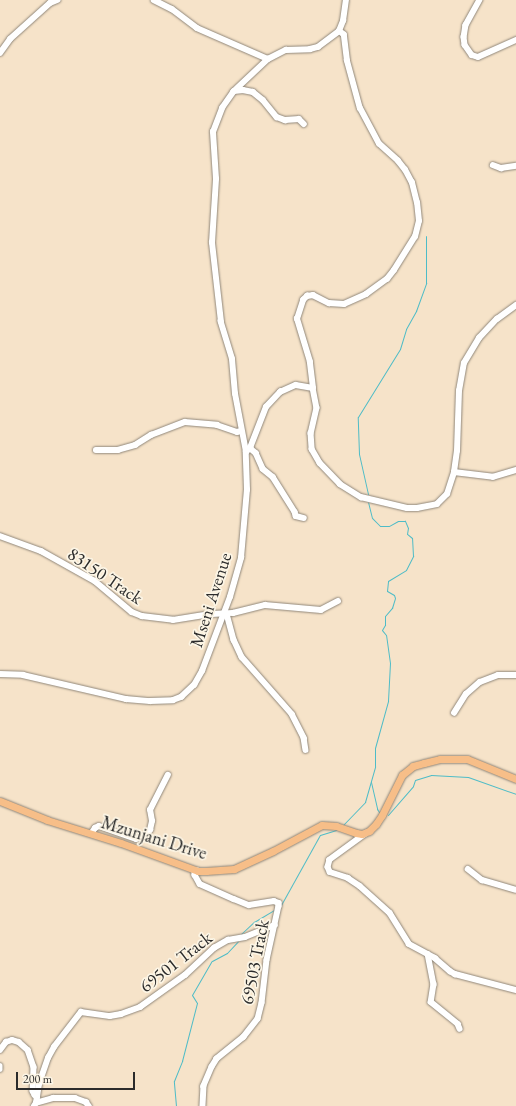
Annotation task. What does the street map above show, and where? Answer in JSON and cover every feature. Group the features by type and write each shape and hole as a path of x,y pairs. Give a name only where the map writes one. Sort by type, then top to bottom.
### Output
{"main road":[{"path":"369,831 382,815 402,775 413,766 440,759 467,759 516,779"},
{"name":"Mzunjani Drive","path":"0,800 26,812 178,862 198,871 234,869 273,851 322,825 336,826 362,834 369,831"}],"street":[{"path":"0,53 10,39 50,3 57,0"},
{"path":"154,0 172,9 197,28 268,59"},
{"path":"304,518 296,516 296,512 273,476 263,469 256,454 248,450 241,431 234,394 232,359 221,322 212,243 216,179 213,132 222,108 233,92 268,59 286,50 310,49 318,47 339,31 343,21 346,0"},
{"path":"480,0 466,25 464,36 465,45 472,55 480,56 516,40"},
{"path":"339,31 344,35 347,61 360,109 379,144 398,161 405,170 414,188 420,221 416,237 394,270 386,279 366,294 344,304 329,303 313,295 307,296 303,300 297,319 310,362 317,408 311,433 312,449 320,463 350,492 361,497 407,508 430,506 441,502 447,494 454,472 457,451 459,391 464,363 479,338 497,319 516,305"},
{"path":"233,92 242,90 253,92 263,100 277,117 285,120 299,119 304,124"},
{"path":"492,165 501,168 516,166"},
{"name":"Mseni Avenue","path":"0,674 23,675 137,700 173,700 181,697 198,679 225,614 230,597 241,558 247,504 248,450 266,407 280,392 296,385 313,388"},
{"path":"96,450 118,450 135,445 152,435 185,422 217,425 237,432 241,431"},
{"path":"454,472 493,477 516,470"},
{"name":"83150 Track","path":"0,536 40,551 95,581 137,615 173,620 225,614 265,604 321,610 338,601"},
{"path":"225,614 242,657 292,714 304,738 306,750"},
{"path":"454,713 464,697 480,682 498,675 516,675"},
{"path":"91,834 95,828 99,826 136,839 145,836 150,830 152,820 150,810 168,775"},
{"path":"369,831 362,838 330,860 328,870 360,886 390,913 408,944 428,954 455,974 516,990"},
{"path":"468,870 482,880 516,890"},
{"name":"69503 Track","path":"198,871 195,871 195,875 200,884 243,903 254,905 270,901 278,902 278,913 274,925 258,1019 244,1037 217,1059 204,1086 203,1106"},
{"name":"69501 Track","path":"35,1105 39,1084 48,1058 54,1047 81,1012 110,1016 121,1014 140,1007 186,975 214,948 228,940 245,936 274,925"},
{"path":"428,954 434,984 431,1002 458,1024 460,1029"},
{"path":"0,1050 6,1042 12,1040 19,1042 28,1050 34,1067 34,1094 37,1097"},
{"path":"35,1105 52,1098 70,1098 82,1100 89,1106"}],"waterway":[{"path":"368,494 359,454 358,417 400,349 406,329 416,311 426,283 426,236"},
{"path":"343,825 365,802 375,766 375,748 388,701 390,663 386,635 382,630 385,625 385,616 392,608 395,598 394,595 387,591 388,581 406,570 413,556 412,538 407,534 408,528 405,521 398,521 389,526 380,526 372,518 368,502"},
{"path":"388,815 413,786 415,780 431,775 468,777 516,794"},
{"path":"371,782 379,812"},
{"path":"281,905 320,835 336,830"},
{"path":"241,934 254,922 276,909"},
{"path":"176,1106 174,1081 182,1061 197,1003 192,995 212,961 227,953 238,941"}]}
